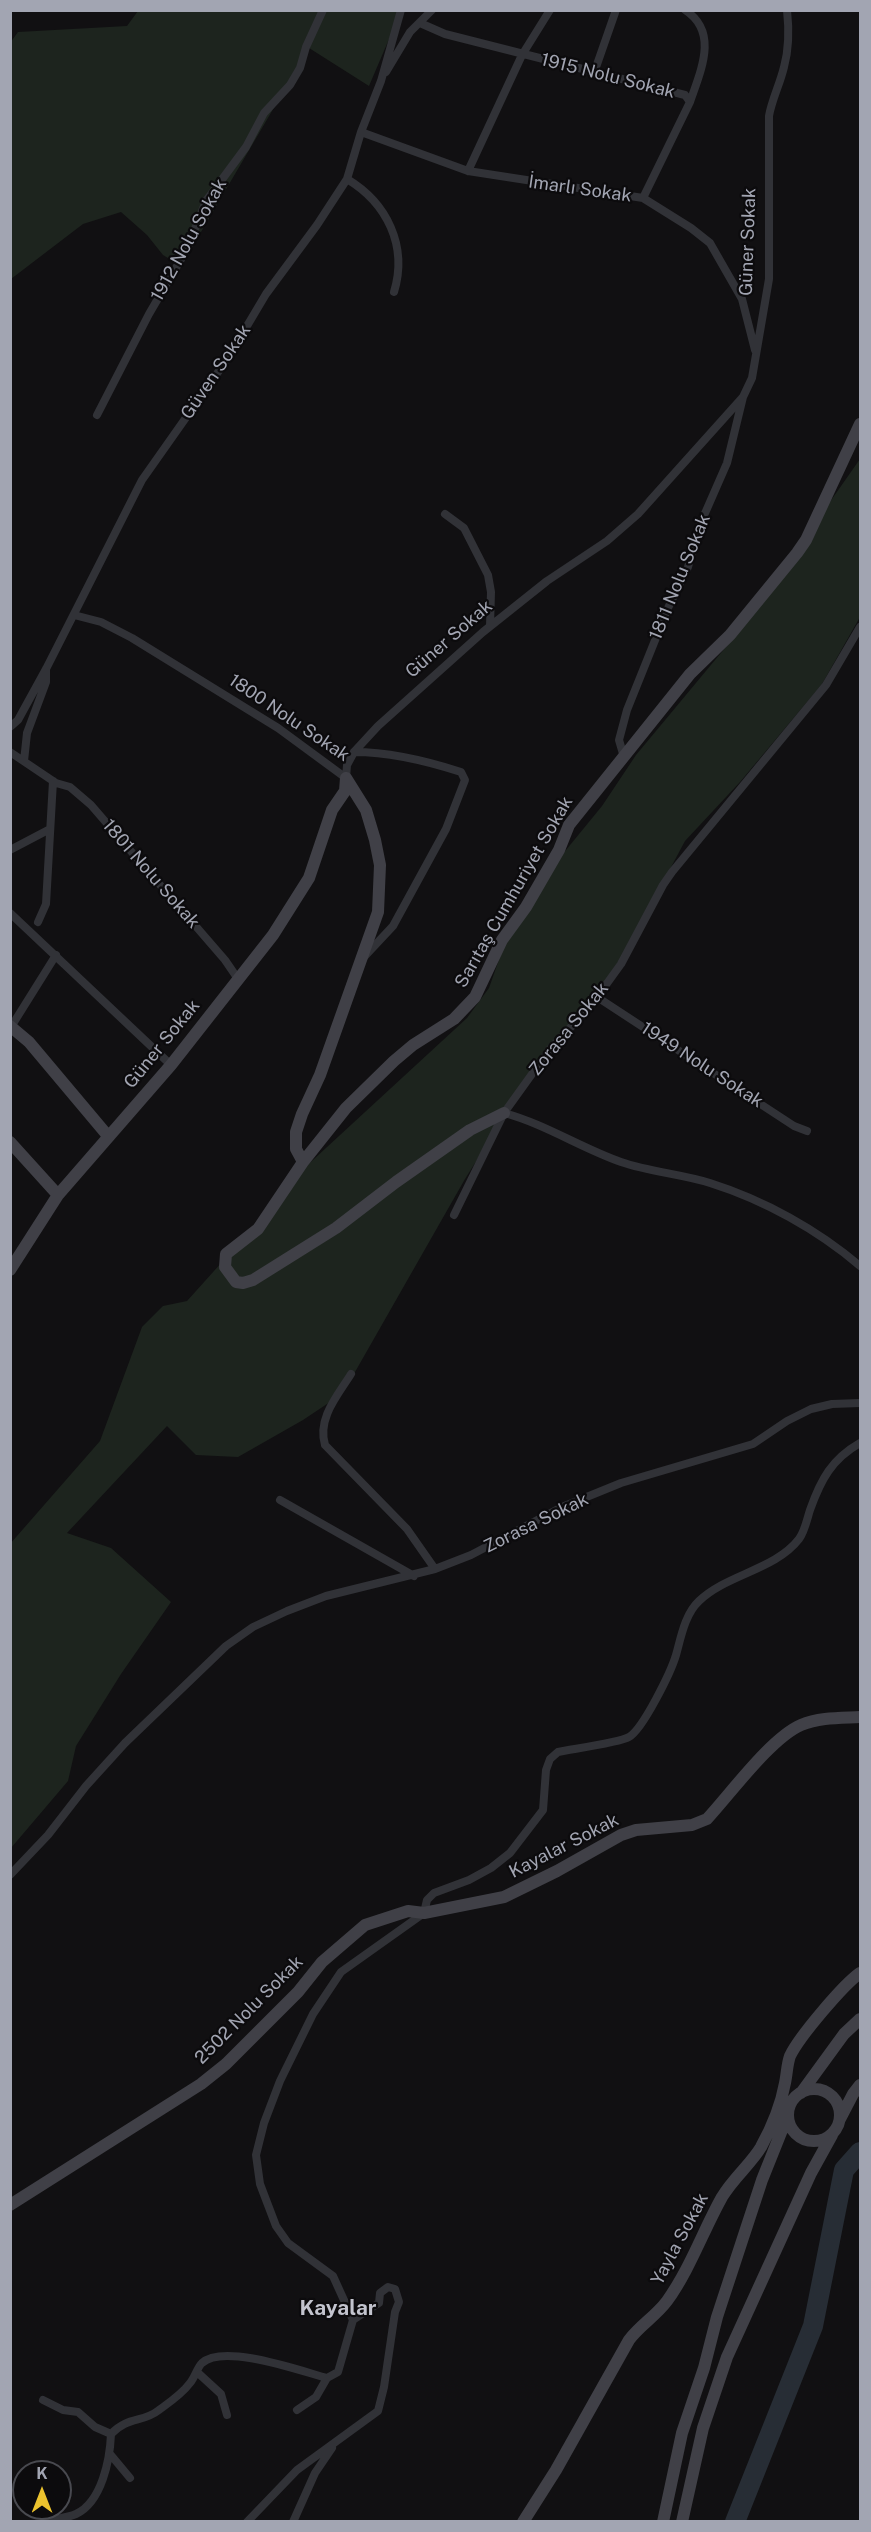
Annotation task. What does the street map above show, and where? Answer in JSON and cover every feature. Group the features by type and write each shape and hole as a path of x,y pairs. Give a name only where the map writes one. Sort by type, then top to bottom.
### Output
{"street":[{"name":"1912 Nolu Sokak","path":"98,415 149,314 187,249 206,201 246,147 264,112 290,85 300,68 306,47 323,10"},
{"name":"Güven Sokak","path":"10,727 18,720 46,669 142,480 228,358 266,294 347,179 361,132 381,81 401,10"},
{"path":"381,81 410,32 432,10"},
{"path":"468,171 522,55 550,10"},
{"path":"594,73 616,10"},
{"path":"685,10 701,24 704,34 704,62 690,102"},
{"name":"Güner Sokak","path":"10,1270 58,1195 171,1065 273,935 309,878 332,810 345,791 347,765 354,752 378,726 490,626 547,581 607,541 638,514 743,397 752,378 769,279 769,116 772,99 784,66 789,26 787,10"},
{"name":"1915 Nolu Sokak","path":"420,23 446,34 522,55 686,95 690,102 643,198"},
{"name":"İmarlı Sokak","path":"361,132 468,171 643,198 691,228 710,243 742,299 755,352"},
{"path":"347,179 363,189 379,204 395,238 400,264 394,292"},
{"name":"1811 Nolu Sokak","path":"624,757 619,740 627,710 668,608 688,567 699,527 727,463 743,397"},
{"name":"Sarıtaş Cumhuriyet Sokak","path":"504,1113 470,1130 336,1228 253,1280 243,1283 236,1282 225,1267 226,1254 258,1229 303,1162 346,1108 394,1061 413,1045 454,1019 475,997 502,940 526,907 559,850 569,825 690,674 730,635 806,540 861,424"},
{"path":"446,514 464,528 488,575 490,626"},
{"name":"1800 Nolu Sokak","path":"74,615 101,621 132,638 278,728 346,778 366,810 380,865 378,912 363,957 344,1002 320,1075 296,1132 296,1149 303,1162"},
{"name":"Zorasa Sokak","path":"454,1215 504,1113 550,1049 597,997 621,964 663,885 826,685 861,627"},
{"path":"24,761 27,733 46,682 46,669"},
{"name":"1801 Nolu Sokak","path":"10,752 53,781 70,787 91,805 225,960 238,979"},
{"path":"354,752 378,752 404,757 461,772 465,780 446,829 393,926 363,957"},
{"path":"38,922 46,904 53,781"},
{"path":"10,850 50,829"},
{"path":"10,913 171,1065"},
{"path":"56,955 12,1028 29,1042 108,1136"},
{"name":"1949 Nolu Sokak","path":"597,997 794,1126 807,1131"},
{"path":"504,1113 535,1122 569,1140 624,1163 711,1183 746,1197 822,1235 861,1266"},
{"path":"10,1142 58,1195"},
{"path":"351,1374 324,1418 322,1434 325,1445 407,1529 435,1569"},
{"name":"Zorasa Sokak","path":"10,1875 48,1835 86,1786 125,1743 217,1655 253,1627 326,1596 414,1575 471,1555 562,1507 621,1483 753,1444 787,1421 811,1409 832,1404 861,1403"},
{"path":"297,2410 316,2397 327,2378 338,2372 353,2320 333,2276 288,2242 276,2226 260,2184 256,2155 264,2124 280,2081 313,2014 341,1972 424,1913 427,1900 434,1893 469,1880 491,1868 510,1853 543,1810 546,1770 550,1759 558,1752 628,1737 639,1728 672,1668 688,1619 699,1601 735,1577 791,1548 801,1536 815,1494 825,1476 838,1457 861,1443"},
{"path":"280,1500 414,1575"},
{"name":"Kayalar Sokak","path":"424,1913 504,1897 557,1871 621,1835 636,1830 692,1825 707,1819 782,1736 802,1725 821,1719 861,1717"},
{"name":"2502 Nolu Sokak","path":"10,2205 201,2084 226,2064 298,1992 322,1962 354,1931 377,1920 408,1911 424,1913"},
{"name":"Yayla Sokak","path":"523,2522 556,2470 634,2332 652,2320 667,2301 695,2255 722,2197 736,2175 761,2146 772,2125 782,2095 790,2056 831,2001 861,1973"},
{"path":"832,2134 817,2141 801,2138 789,2124 789,2106 844,2034 861,2019"},
{"path":"681,2522 703,2428 727,2357 811,2173 853,2094 861,2085"},
{"path":"801,2093 818,2090 827,2092 838,2104 840,2120"},
{"path":"663,2522 682,2433 704,2368 717,2318 762,2180 788,2115"},
{"path":"247,2522 297,2470 378,2411 384,2387 395,2312 399,2302 395,2289 388,2287 380,2293 379,2303 353,2320"},
{"path":"44,2522 77,2514 95,2497 110,2454 111,2434 120,2424 154,2414 182,2393 201,2364 210,2358 224,2356 253,2359 327,2378"},
{"path":"197,2372 221,2394 227,2415"},
{"path":"43,2400 63,2410 78,2412 95,2427 111,2434"},
{"path":"293,2522 315,2473 336,2443"},
{"path":"110,2454 130,2478"}],"shaded area":[{"path":"138,11 401,11 369,86 309,48 181,266 163,255 147,235 121,212 83,224 11,279 10,43 18,32 127,26"},
{"path":"860,459 860,617 822,684 740,782 685,841 608,985 522,1088 465,1179 351,1379 333,1400 238,1457 196,1455 167,1426 67,1533 111,1548 171,1602 121,1674 76,1746 68,1781 11,1848 10,1544 100,1441 142,1327 163,1306 187,1301 301,1171 467,1018 489,988 508,934 539,883 602,806 636,755 740,630"}],"waterway":[{"path":"735,2522 813,2326 844,2170 860,2152"}],"district":[{"name":"Kayalar","path":"338,2309"}]}
